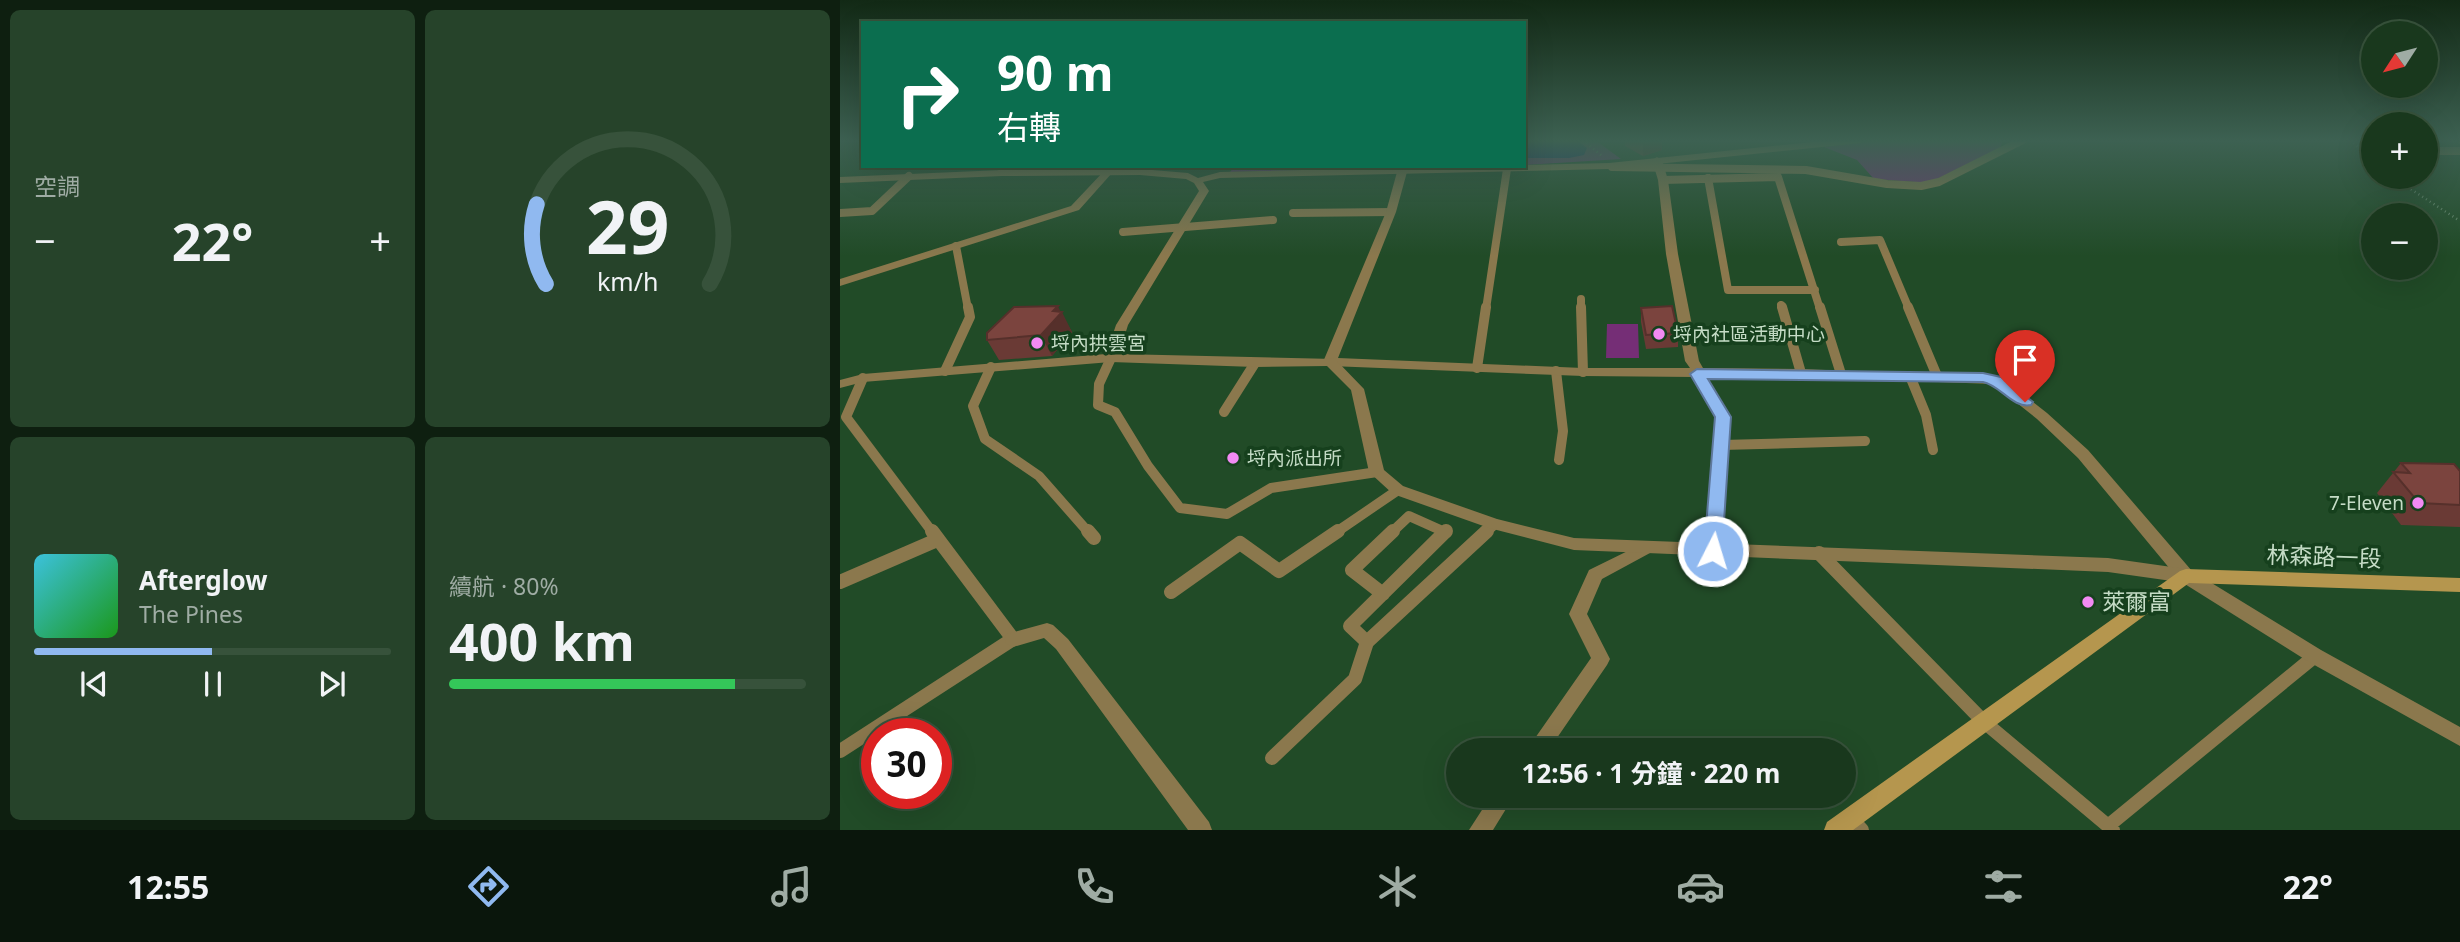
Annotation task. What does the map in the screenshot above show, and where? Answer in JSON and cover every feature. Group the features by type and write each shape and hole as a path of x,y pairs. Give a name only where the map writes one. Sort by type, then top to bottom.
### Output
{"main road":[{"name":"林森路一段","path":"2186,576 2460,584"},
{"path":"1835,830 1857,824 1983,722 2186,576"}],"street":[{"path":"840,180 862,179"},
{"path":"840,283 1075,208 1102,179"},
{"path":"1189,179 1198,181 1206,179"},
{"path":"1330,362 1391,212 1400,179"},
{"path":"1661,179 1692,362 1723,417 1713,551"},
{"path":"1111,358 1122,326 1203,191 1198,181"},
{"path":"840,384 863,378 1111,358 1255,363 1330,362 1583,372 1937,376 1996,380 2083,454 2186,576 2315,656 2460,737"},
{"path":"1330,362 1357,389 1377,472 1398,490 1495,524 1574,544 1644,550 1819,553 2108,565 2186,576"},
{"path":"1545,738 1601,659 1578,614 1595,575 1644,550"},
{"path":"1013,639 1046,630 1062,644 1201,830"},
{"path":"1480,830 1496,808"}],"lane":[{"path":"840,213 872,211 906,179"},
{"path":"1477,368 1506,179"},
{"path":"1708,179 1728,290 1815,290"},
{"path":"1779,179 1841,374"},
{"path":"1856,179 1921,186 1946,179"},
{"path":"1293,213 1391,212"},
{"path":"1123,232 1184,225 1273,220"},
{"path":"1841,242 1880,240 1937,376"},
{"path":"946,371 970,317 956,246"},
{"path":"1581,299 1583,372"},
{"path":"1781,305 1801,373"},
{"path":"1111,358 1099,384 1098,405 1115,412 1148,466 1180,508 1227,514 1271,488 1377,472"},
{"path":"1224,412 1255,363"},
{"path":"991,367 973,406 985,439 1039,476 1094,538"},
{"path":"1556,371 1563,431 1559,460"},
{"path":"1910,376 1926,415 1933,450"},
{"path":"840,751 1013,639 846,417 863,378"},
{"path":"1722,445 1865,441"},
{"path":"1171,592 1240,543 1279,572 1398,490"},
{"path":"1367,642 1350,626 1448,532 1409,516 1352,570 1383,594"},
{"path":"1272,758 1356,679 1367,642 1495,524"},
{"path":"840,582 937,540"},
{"path":"1819,553 1983,722 2111,828 2315,656"}],"path":[{"path":"2411,189 2460,221"}],"shaded area":[{"path":"1874,179 1938,179 1929,183"},
{"path":"1607,324 1638,324 1639,358 1606,358"}],"building":[{"path":"1058,306 1053,311 1062,312 1041,335 987,340 987,333 1014,307"},
{"path":"1672,306 1678,333 1646,335 1641,308"},
{"path":"2401,463 2454,464 2460,471 2460,505 2419,503 2393,472 2410,473"}],"place":[{"name":"埒內社區活動中心","path":"1659,334"},
{"name":"埒內拱雲宮","path":"1037,343"},
{"name":"埒內派出所","path":"1233,458"},
{"name":"7-Eleven","path":"2418,503"},
{"name":"萊爾富","path":"2088,602"}],"route":[{"path":"1713,551 1723,417 1697,374 1801,373 1983,378 1996,380 2025,402"}]}
